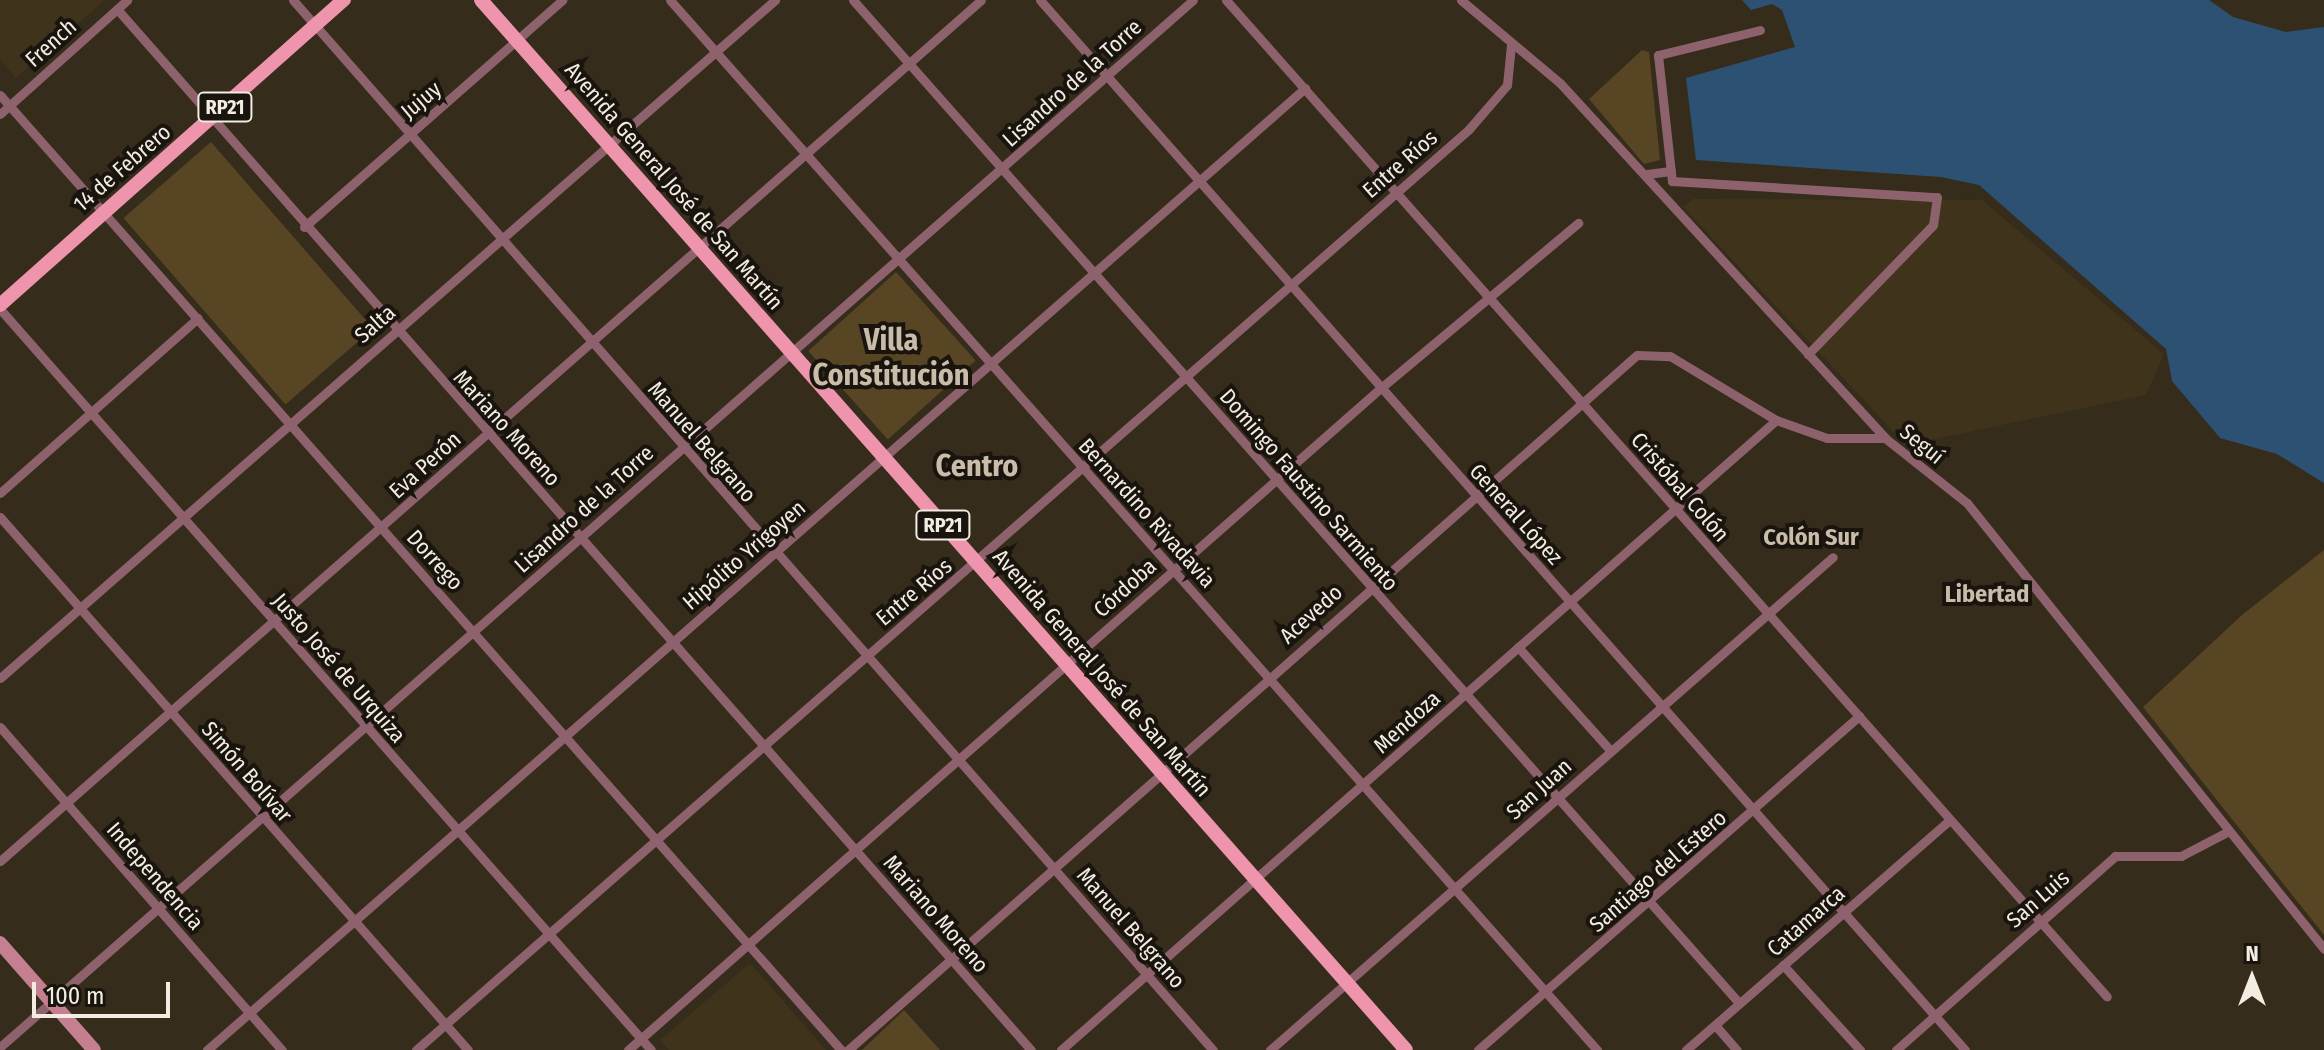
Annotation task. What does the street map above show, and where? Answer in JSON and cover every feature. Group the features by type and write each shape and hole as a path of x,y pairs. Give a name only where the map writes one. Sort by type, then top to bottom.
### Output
{"main road":[{"name":"14 de Febrero","path":"0,307 344,0"},
{"name":"Avenida General José de San Martín","path":"481,0 1406,1050"},
{"path":"0,943 94,1050"}],"street":[{"name":"French","path":"0,114 127,0"},
{"name":"Manuel Belgrano","path":"293,0 1213,1050"},
{"name":"Jujuy","path":"304,227 562,0"},
{"name":"Bernardino Rivadavia","path":"670,0 1597,1050"},
{"name":"Salta","path":"0,678 288,422 775,0"},
{"name":"Domingo Faustino Sarmiento","path":"853,0 1094,270 1648,904 1739,1003"},
{"name":"Eva Perón","path":"0,861 981,0"},
{"name":"General López","path":"1040,0 1292,282 1474,495 1755,809 1842,914 1965,1050"},
{"name":"Lisandro de la Torre","path":"0,1047 581,537 895,256 1003,169 1193,0"},
{"name":"Cristóbal Colón","path":"1226,0 2107,997"},
{"name":"Seguí","path":"1461,0 1560,83 1647,174 1885,438 1967,503 2324,949"},
{"name":"Mariano Moreno","path":"117,9 304,227 1031,1050"},
{"path":"1760,30 1658,55 1672,181 1679,184 1937,197 1933,225 1808,354"},
{"name":"Entre Ríos","path":"416,1050 1469,129 1507,85 1511,45"},
{"name":"Hipólito Yrigoyen","path":"207,1050 1305,88"},
{"name":"Dorrego","path":"0,95 841,1050"},
{"path":"1647,174 1671,171"},
{"name":"Córdoba","path":"628,1050 1174,568 1486,297 1578,223"},
{"name":"Justo José de Urquiza","path":"0,307 456,832 651,1050"},
{"path":"0,493 198,318"},
{"name":"Acevedo","path":"848,1050 1052,865 1580,400 1637,355 1670,356 1776,420 1827,438 1885,438"},
{"name":"Mendoza","path":"1061,1050 1776,420"},
{"name":"Simón Bolívar","path":"0,517 468,1050"},
{"name":"San Juan","path":"1270,1050 1833,557"},
{"path":"1518,647 1610,750"},
{"name":"Santiago del Estero","path":"1478,1050 1859,716"},
{"name":"Independencia","path":"0,727 282,1050"},
{"name":"Catamarca","path":"1686,1050 1950,820"},
{"name":"San Luis","path":"1896,1050 2115,856 2181,856 2229,831"},
{"path":"1783,965 1860,1050"},
{"path":"1715,1025 1737,1050"}],"shaded area":[{"path":"0,0 105,0 16,78 0,60"},
{"path":"1642,50 1649,52 1660,160 1644,164 1589,99"},
{"path":"211,142 373,328 286,405 123,218"},
{"path":"1693,199 1982,200 2164,354 2146,395 1906,445 1683,207"},
{"path":"896,272 976,360 888,439 808,351"},
{"path":"2324,550 2324,935 2143,707 2242,615"},
{"path":"750,963 826,1050 669,1050 660,1040"},
{"path":"904,1010 940,1050 862,1050"}],"water":[{"path":"1742,0 2209,0 2233,17 2286,32 2324,27 2324,483 2277,454 2220,438 2172,381 2166,349 1979,185 1941,177 1696,160 1686,78 1795,47 1782,10 1772,4 1751,10"}],"district":[{"name":"Villa Constitución","path":"891,357"},
{"name":"Centro","path":"977,466"},
{"name":"Colón Sur","path":"1811,538"},
{"name":"Libertad","path":"1987,595"}]}
